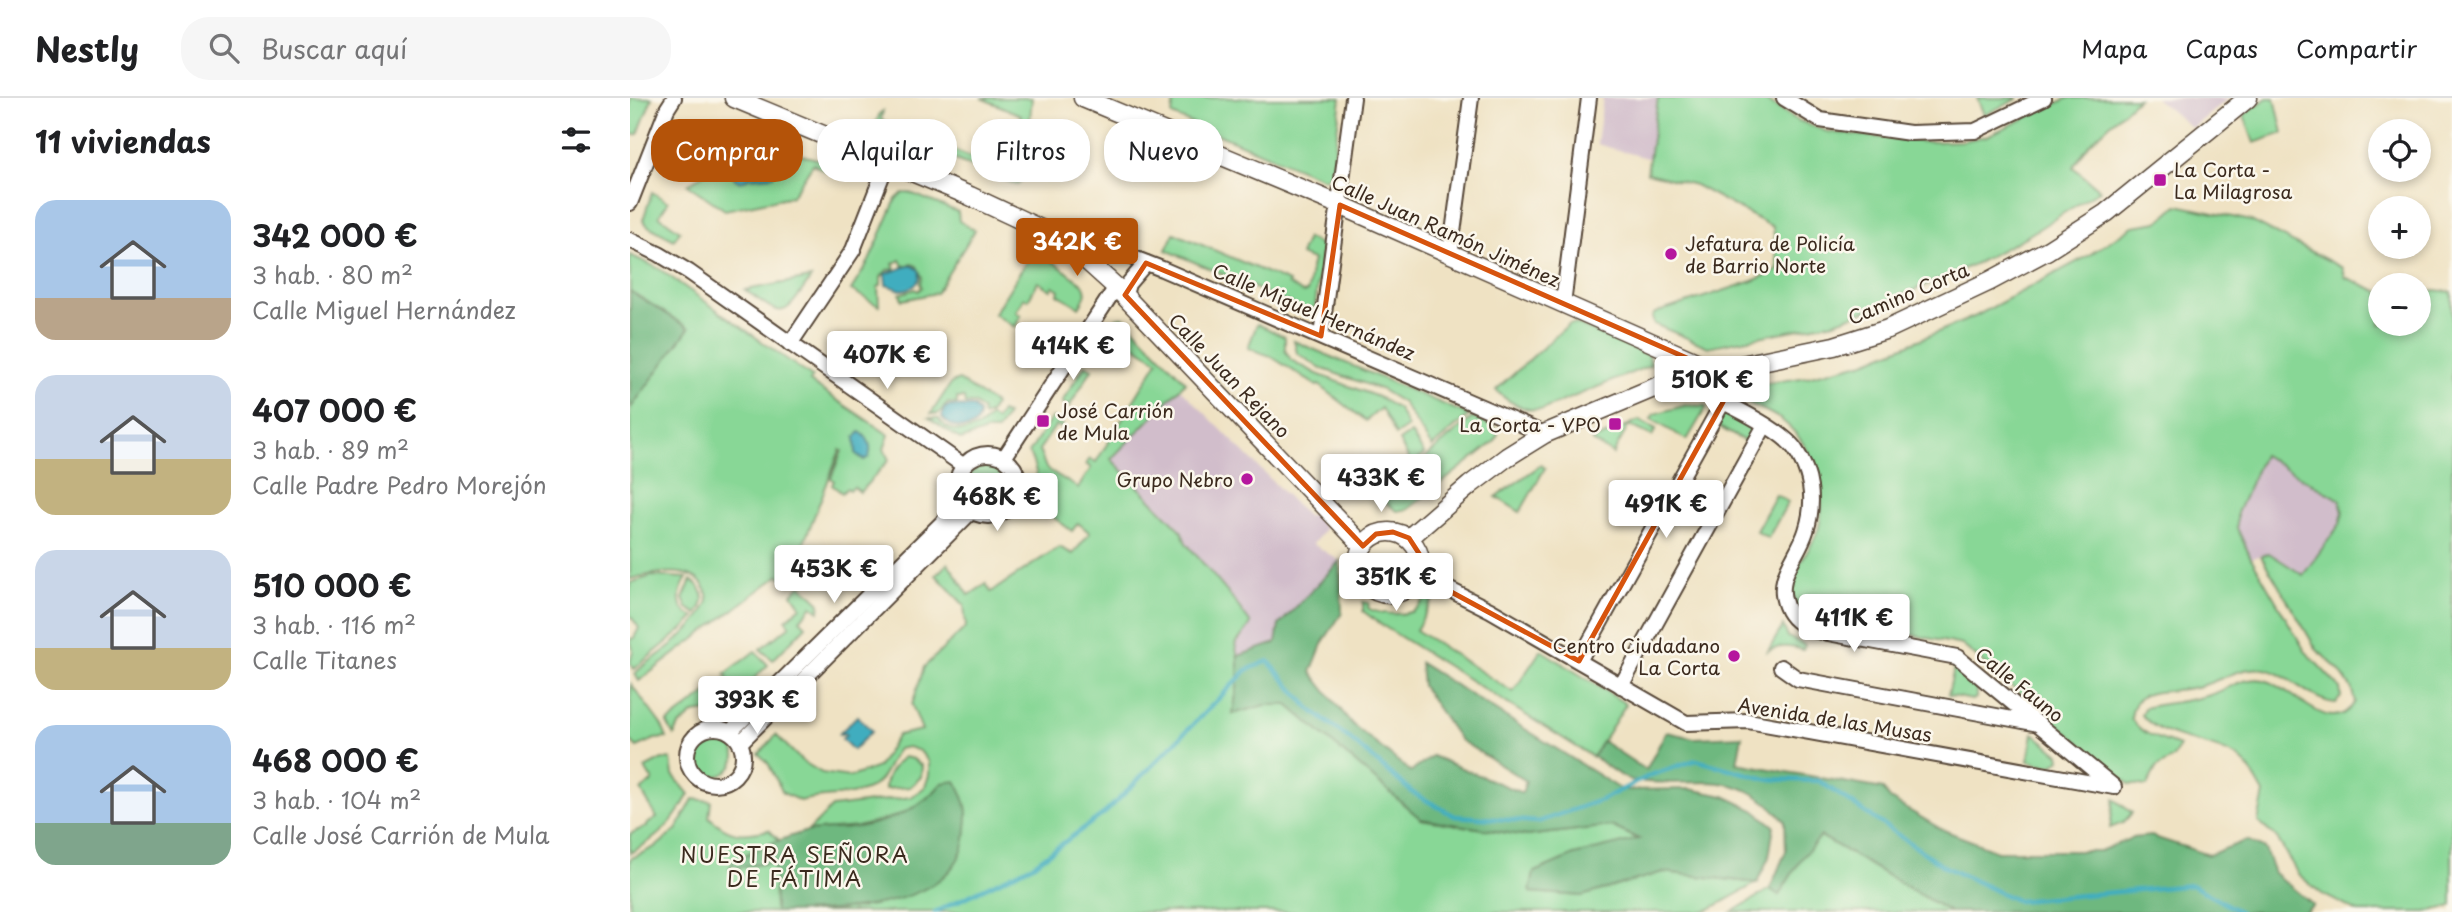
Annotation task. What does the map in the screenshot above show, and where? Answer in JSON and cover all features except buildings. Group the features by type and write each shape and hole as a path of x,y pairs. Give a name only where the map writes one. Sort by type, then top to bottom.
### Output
{"street":[{"path":"630,203 667,109 674,98"},
{"name":"Calle Miguel Hernández","path":"734,98 817,133"},
{"name":"Calle Juan Ramón Jiménez","path":"1083,98 1339,205 1714,370"},
{"path":"1321,337 1353,98"},
{"path":"1450,255 1471,98"},
{"path":"1563,304 1589,98"},
{"path":"1784,98 1819,120 1910,132 1975,131 2044,98"},
{"name":"Camino Corta","path":"1409,538 1470,485 1544,434 1675,379 1845,343 1888,329 1990,281 2048,250 2106,213 2248,98"},
{"path":"790,344 853,250 880,182"},
{"name":"Calle Miguel Hernández","path":"935,182 1064,240 1121,253 1146,263 1544,434"},
{"path":"630,240 689,272 964,466"},
{"name":"Calle Miguel Hernández","path":"1064,240 1120,291"},
{"path":"1004,458 1103,304 1128,284 1146,263"},
{"name":"Calle Juan Rejano","path":"1120,291 1363,546"},
{"name":"Calle Fauno","path":"1675,379 1765,425 1794,448 1811,482 1811,507 1806,533 1784,575 1781,595 1788,612 1798,623 1812,630 1957,657 2114,787"},
{"path":"1579,661 1723,402"},
{"path":"1621,686 1765,425"},
{"path":"991,454 1004,458 1018,474 1019,494 1008,510 990,517 967,507 957,491 958,478 964,466 976,456 991,454"},
{"path":"736,737 967,507"},
{"path":"1393,532 1409,538 1420,555 1418,574 1407,589 1389,595 1372,589 1360,575 1358,560 1363,546 1376,534 1393,532"},
{"name":"Avenida de las Musas","path":"1418,574 1490,610 1686,723 1748,721 2114,787"},
{"path":"1781,667 1798,679 2041,724"}],"highlighted area":[{"path":"1340,205 1714,370 1675,379 1723,402 1579,661 1418,574 1420,555 1409,538 1393,532 1376,534 1363,546 1125,295 1146,263 1321,336"}],"shaded area":[{"path":"1603,98 1658,98 1650,159 1597,144"},
{"path":"2155,98 2229,98 2192,128"},
{"path":"1180,388 1308,517 1313,513 1325,529 1313,544 1340,561 1279,625 1276,643 1238,656 1235,645 1251,624 1186,543 1181,530 1111,459"},
{"path":"2263,455 2340,500 2343,512 2340,524 2303,575 2269,553 2251,558 2237,528 2237,513"}],"green space":[{"path":"630,98 652,98 638,134 630,135"},
{"path":"981,98 1032,98 1030,119 1019,119 1021,115"},
{"path":"1174,98 1341,98 1332,174 1324,179 1223,136 1223,119 1182,119 1172,115"},
{"path":"1658,98 1762,98 1797,120 1828,132 1924,142 1962,141 1987,136 2068,98 2138,98 2090,143 2073,167 2100,190 2029,235 1979,262 1834,322 1708,347 1654,324 1652,317 1655,313 1778,270 1773,227 1695,185 1647,173"},
{"path":"1977,98 2017,98 2017,99 1984,115"},
{"path":"2267,98 2275,98 2283,133 2254,143 2244,115"},
{"path":"957,151 971,157 971,166 957,161"},
{"path":"803,155 817,159 817,166 813,164 803,179"},
{"path":"692,182 801,182 792,196 725,210 688,185"},
{"path":"652,192 668,202 659,216 680,231 674,240 648,226 643,220"},
{"path":"903,193 911,193 958,212 959,221 975,230 936,293 902,300 900,294 915,289 918,291 922,287 922,277 917,266 903,266 900,260 893,264 895,269 887,270 881,277 881,285 878,287 879,306 851,290 869,261 896,199"},
{"path":"2177,205 2251,221 2343,268 2345,277 2368,287 2368,336 2431,336 2431,291 2452,292 2452,905 2449,907 2426,912 2358,912 2322,894 2298,874 2277,838 2258,822 2264,793 2241,760 2225,751 2162,730 2141,715 2144,708 2205,697 2244,681 2257,679 2275,685 2323,714 2334,716 2345,713 2355,702 2351,687 2339,670 2317,650 2261,556 2269,553 2303,575 2340,524 2343,512 2340,500 2263,455 2237,513 2237,528 2251,558 2305,651 2340,688 2341,697 2336,703 2318,698 2277,673 2261,669 2237,672 2187,689 2142,696 2136,703 2131,718 2135,724 2152,736 2179,746 2173,758 2156,768 2147,786 2129,784 1962,645 1864,625 1826,622 1813,618 1794,603 1790,592 1792,578 1818,530 1821,515 1819,484 1809,454 1791,429 1775,416 1741,399 1739,390 1865,362 1976,316 2086,257 2133,226 2158,222"},
{"path":"1174,233 1289,282 1288,284 1303,293 1307,292 1313,260 1300,255 1307,238 1322,245 1315,307 1308,311 1166,250"},
{"path":"1033,251 1052,261 1083,284 1085,296 1079,307 1058,294 1059,290 1053,286 1051,290 1038,282 1028,300 1024,298 1016,312 1021,316 1015,327 994,314"},
{"path":"630,255 658,268 812,377 810,382 889,435 884,449 889,460 860,492 854,487 850,490 847,488 842,493 832,485 834,481 831,478 842,451 840,450 803,545 785,564 791,571 783,579 779,575 639,681 635,674 638,670 690,628 708,601 705,589 698,580 689,575 665,573 630,579 630,409 689,328 630,291"},
{"path":"811,278 794,301 782,310 776,310 745,290"},
{"path":"630,291 689,328 630,409"},
{"path":"1123,317 1186,382 1111,459 1181,530 1186,543 1251,624 1235,645 1238,671 1233,713 1265,705 1288,705 1421,819 1527,836 1611,826 1640,840 1574,855 1535,872 1530,892 1582,896 1663,872 1757,883 1710,909 1699,912 804,912 861,908 934,794 908,813 858,827 808,831 832,807 911,797 925,787 929,762 920,751 908,747 898,749 880,779 870,788 851,794 800,801 783,793 768,763 759,754 776,735 802,761 822,773 850,777 878,767 898,735 922,730 912,705 924,667 966,627 964,605 936,575 948,563 969,595 986,584 991,592 1059,547 1073,554 1090,533 1078,523 1072,531 1034,503 1037,478 1029,453 1052,417 1063,425 1061,428 1056,425 1039,450 1046,468 1078,488 1091,468 1086,464 1090,459 1096,462 1158,361 1115,332 1117,330 1110,325 1117,318"},
{"path":"1257,324 1285,337 1285,350 1291,360 1317,374 1378,397 1398,409 1408,427 1396,435 1381,408 1366,421 1319,385 1270,356 1248,348"},
{"path":"1569,324 1576,324 1649,355 1651,365 1538,410 1518,406 1496,390"},
{"path":"1294,341 1469,415 1432,447 1403,403 1380,389 1320,368 1297,353"},
{"path":"1085,365 1092,369 1069,407 1062,402"},
{"path":"959,380 995,404 989,414 983,416 982,410 975,404 965,404 964,398 957,398 957,404 948,403 938,414 931,414 951,383"},
{"path":"1686,405 1706,406 1687,440 1651,419 1654,414"},
{"path":"1001,412 1007,415 997,431 986,431 961,440 929,418 938,418 950,429 964,431 985,422 990,416 996,420"},
{"path":"1727,414 1752,427 1746,442 1715,425 1719,416"},
{"path":"1473,417 1495,427 1498,434 1495,441 1408,509 1397,511 1385,502 1412,469"},
{"path":"1639,420 1656,429 1652,436 1629,425 1613,454 1592,441"},
{"path":"1411,433 1424,454 1412,465 1399,441"},
{"path":"987,465 1001,471 1007,485 1001,499 987,505 973,499 967,485 973,471"},
{"path":"1541,465 1545,468 1520,512 1496,497"},
{"path":"1776,495 1788,502 1768,538 1756,531"},
{"path":"1340,561 1342,613 1323,642 1311,672 1352,724 1411,772 1432,756 1522,793 1526,781 1460,740 1422,686 1420,663 1622,790 1690,789 1724,796 1754,810 1774,826 1769,857 1757,883 1663,872 1582,896 1530,892 1534,872 1574,855 1639,839 1611,826 1527,836 1421,819 1288,705 1265,705 1233,714 1238,682 1238,656 1276,643 1279,625"},
{"path":"652,576 687,578 681,589 681,606 695,617 634,669 630,663 633,650 630,639 634,638 639,628 630,615 630,583"},
{"path":"691,580 703,595 697,614 687,608 683,599"},
{"path":"801,585 820,603 819,611 812,606 800,620 806,626 773,660 760,649 790,626 786,620 801,607 792,594"},
{"path":"1429,594 1435,597 1416,630 1513,692 1541,650 1626,704 1593,757 1363,611 1363,602 1369,603 1368,608 1377,612 1409,613"},
{"path":"1783,626 1788,637 1805,645 1803,650 1786,647 1768,651"},
{"path":"755,651 768,665 728,704 715,710 694,713 679,726 674,736 667,723 728,677 725,674"},
{"path":"1954,668 1976,687 1976,698 1972,700 1948,695"},
{"path":"631,684 662,726 667,738 655,739 637,747 630,740"},
{"path":"1666,732 1694,738 1742,736 1737,763 1883,789 1890,799 1941,829 1997,851 2100,851 2132,838 2151,836 2209,855 2247,840 2265,849 2274,873 2313,905 2305,912 1950,912 1821,836 1801,859 1779,895 1770,889 1786,851 1785,821 1767,803 1733,785 1630,780 1593,757 1602,741 1646,770"},
{"path":"2033,733 2059,754 2060,759 2057,762 2046,765 2028,761"},
{"path":"715,736 729,742 735,756 729,770 715,776 701,770 695,756 701,742"},
{"path":"903,757 913,759 922,766 921,777 910,787 885,789 891,772"},
{"path":"662,759 671,759 673,775 689,794 665,828 630,853 630,834 657,818 641,790 653,781 645,768"},
{"path":"956,781 967,809 960,855 944,876 921,891 893,901 862,907 775,912 774,862 729,869 734,860 795,835 858,827 894,817 925,800 942,783"},
{"path":"693,799 711,801 709,817 723,828 743,834 769,830 779,840 734,860 730,869 774,862 775,912 630,912 630,859 657,846 677,829"},
{"path":"2114,799 2132,813 2123,823 2110,828"},
{"path":"1820,836 1950,912 1732,912 1770,889 1779,895 1801,859"}],"water":[{"path":"908,266 919,270 916,284 901,290 886,285 885,274"},
{"path":"949,406 974,407 979,413 978,420 970,427 952,425 942,417 944,409"},
{"path":"860,432 870,446 869,457 864,460 856,454 855,437"},
{"path":"857,716 872,731 853,750 842,739 846,735 844,733 838,735"}],"waterway":[{"path":"935,912 1033,865 1106,812 1247,670 1268,661 1310,709 1413,793 1455,816 1538,822 1601,800 1651,775 1696,760 1766,779 1819,781 1945,867 2018,901 2192,885 2240,912"}],"place":[{"name":"La Corta - La Milagrosa","path":"2160,180"},
{"name":"Jefatura de Policía de Barrio Norte","path":"1671,254"},
{"name":"José Carrión de Mula","path":"1043,421"},
{"name":"La Corta - VPO","path":"1615,424"},
{"name":"Grupo Nebro","path":"1247,479"},
{"name":"Centro Ciudadano La Corta","path":"1734,656"}],"district":[{"name":"NUESTRA SEÑORA DE FÁTIMA","path":"795,866"}]}
